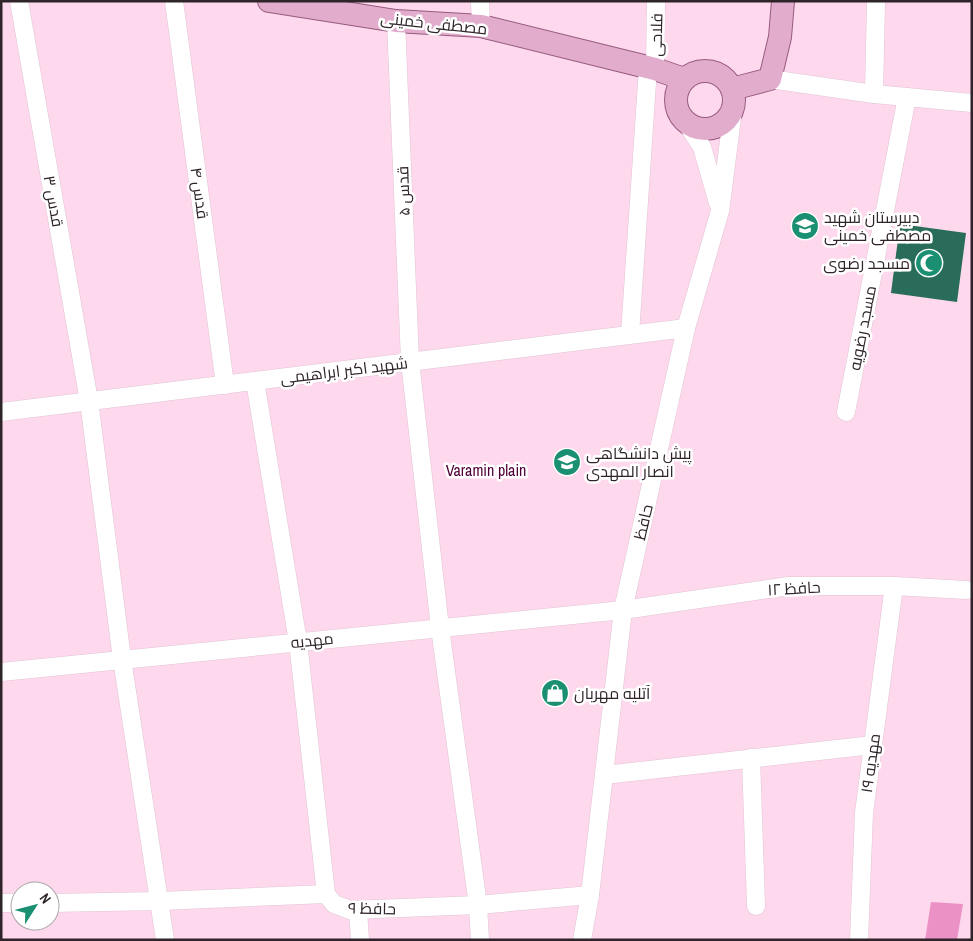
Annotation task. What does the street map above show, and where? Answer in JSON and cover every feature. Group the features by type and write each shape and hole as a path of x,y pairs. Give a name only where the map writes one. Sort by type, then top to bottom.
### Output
{"main road":[{"path":"733,99 770,79 780,37 783,1"},
{"name":"مصطفی خمینی","path":"280,2 396,20 481,26 652,69 684,79"},
{"path":"702,71 711,71 728,81 733,99 728,118 722,124 705,130 687,124 680,116 676,107 678,87 692,73 702,71"}],"street":[{"name":"قدس ۳","path":"19,1 90,401 122,659 165,940"},
{"name":"قدس ۴","path":"174,1 226,384"},
{"path":"480,1 481,26"},
{"name":"فلاحی","path":"630,334 656,1"},
{"path":"874,94 876,1"},
{"name":"قدس ۵","path":"396,20 410,361 440,628 478,905 480,940"},
{"path":"770,79 874,94 972,103"},
{"name":"مسجد رضویه","path":"846,412 907,97"},
{"name":"حافظ","path":"582,940 590,895 623,610 686,328 720,211 733,99"},
{"path":"687,124 702,147 720,211"},
{"name":"شهید اکبر ابراهیمی","path":"1,412 686,328"},
{"path":"255,381 298,642 326,894"},
{"name":"حافظ ۱۲","path":"623,610 789,586 894,586 966,590"},
{"name":"مهدیه ۱۹","path":"859,940 864,813 894,586"},
{"name":"مهدیه","path":"1,672 623,610"},
{"path":"604,775 873,744"},
{"path":"751,758 756,906"},
{"name":"حافظ ۹","path":"60,903 160,902 326,894 334,904 350,910 358,910 478,905 590,895"},
{"path":"358,910 360,940"}],"green space":[{"name":"Varamin plain","path":"1,1 972,1 972,940 1,940"}],"shaded area":[{"path":"931,902 963,904 957,940 925,940"}],"building":[{"name":"مسجد رضوی","path":"900,224 966,233 957,302 891,293"}],"place":[{"name":"دبیرستان شهید مصطفی خمینی","path":"805,226"},
{"name":"مسجد رضوی","path":"929,263"},
{"name":"پیش دانشگاهی انصار المهدی","path":"567,462"},
{"name":"آتلیه مهربان","path":"555,693"}]}
